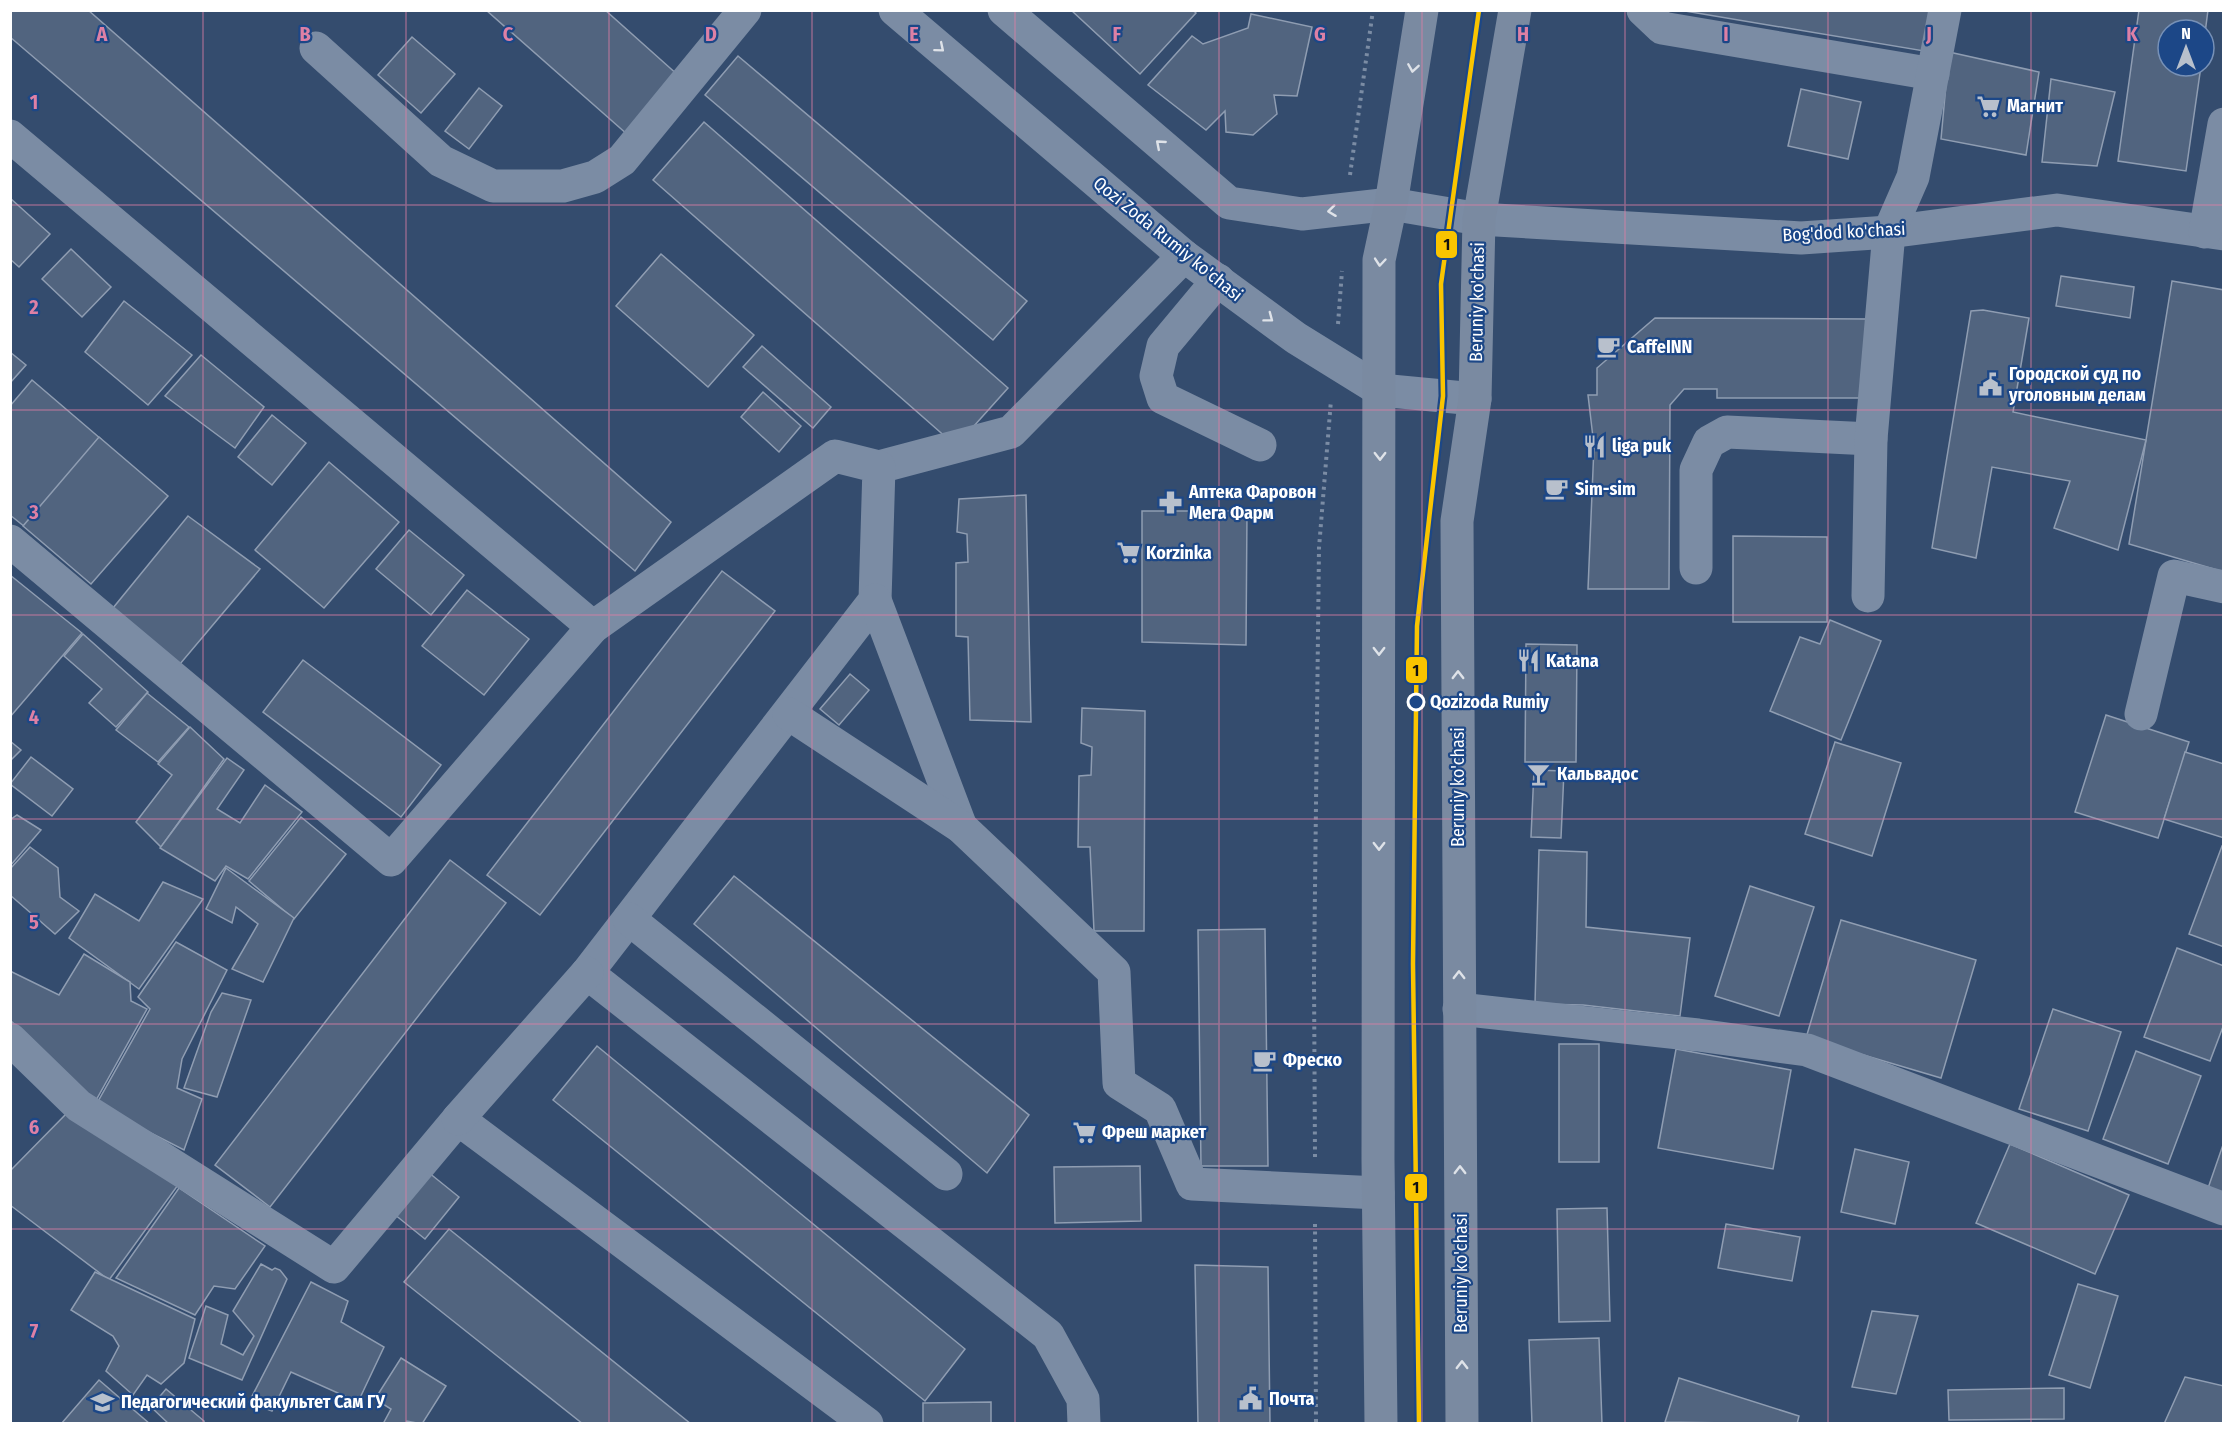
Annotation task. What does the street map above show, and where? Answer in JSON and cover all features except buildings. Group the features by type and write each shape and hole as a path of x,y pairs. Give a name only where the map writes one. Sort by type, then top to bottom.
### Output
{"main road":[{"path":"1381,1424 1378,1193 1379,260 1391,204 1422,10"},
{"name":"Beruniy ko'chasi","path":"1462,1424 1457,521 1475,399 1479,219 1515,10"}],"street":[{"path":"316,48 441,161 493,186 563,186 595,177 622,160 745,10"},
{"name":"Qozi Zoda Rumiy ko'chasi","path":"895,10 1184,256 1296,338 1380,390 1475,399"},
{"path":"1004,10 1228,203 1302,214 1391,204"},
{"path":"1643,10 1662,28 1933,74"},
{"path":"1868,596 1871,439 1889,232 1913,177 1945,10"},
{"path":"2214,233 2223,124"},
{"path":"10,136 593,627"},
{"name":"Bog'dod ko'chasi","path":"1391,204 1479,219 1801,238 1889,232 2057,210 2214,233"},
{"path":"10,541 391,860 593,627 835,456 879,467 1011,432 1184,256"},
{"path":"1218,280 1163,345 1156,376 1163,398 1260,445"},
{"path":"1696,568 1696,470 1709,442 1727,432 1871,439"},
{"path":"879,467 875,600 961,827"},
{"path":"2141,714 2174,576 2223,587"},
{"path":"10,1039 79,1106 334,1267 458,1119 587,973 875,600"},
{"path":"789,714 961,827 1114,972 1119,1083 1160,1109 1192,1184 1378,1193"},
{"path":"629,919 946,1174"},
{"path":"587,973 1048,1335 1083,1399 1084,1424"},
{"path":"1459,1009 1698,1035 1807,1050 2223,1209"},
{"path":"458,1119 867,1424"}],"path":[{"path":"1347,209 1373,10"},
{"path":"1316,1424 1314,975 1319,548 1342,267"}],"transit line":[{"name":"1","path":"1419,1424 1413,964 1417,626 1443,396 1441,284 1479,10"}],"place":[{"name":"Магнит","path":"1989,106"},
{"name":"CaffeINN","path":"1609,347"},
{"name":"Городской суд по уголовным делам","path":"1991,384"},
{"name":"liga puk","path":"1594,446"},
{"name":"Sim-sim","path":"1557,489"},
{"name":"Аптека Фаровон Мега Фарм","path":"1171,502"},
{"name":"Korzinka","path":"1128,553"},
{"name":"Katana","path":"1528,661"},
{"name":"Qozizoda Rumiy","path":"1416,702"},
{"name":"Кальвадос","path":"1539,774"},
{"name":"Фреско","path":"1265,1060"},
{"name":"Фреш маркет","path":"1084,1132"},
{"name":"Почта","path":"1251,1399"},
{"name":"Педагогический факультет Сам ГУ","path":"103,1402"}]}
